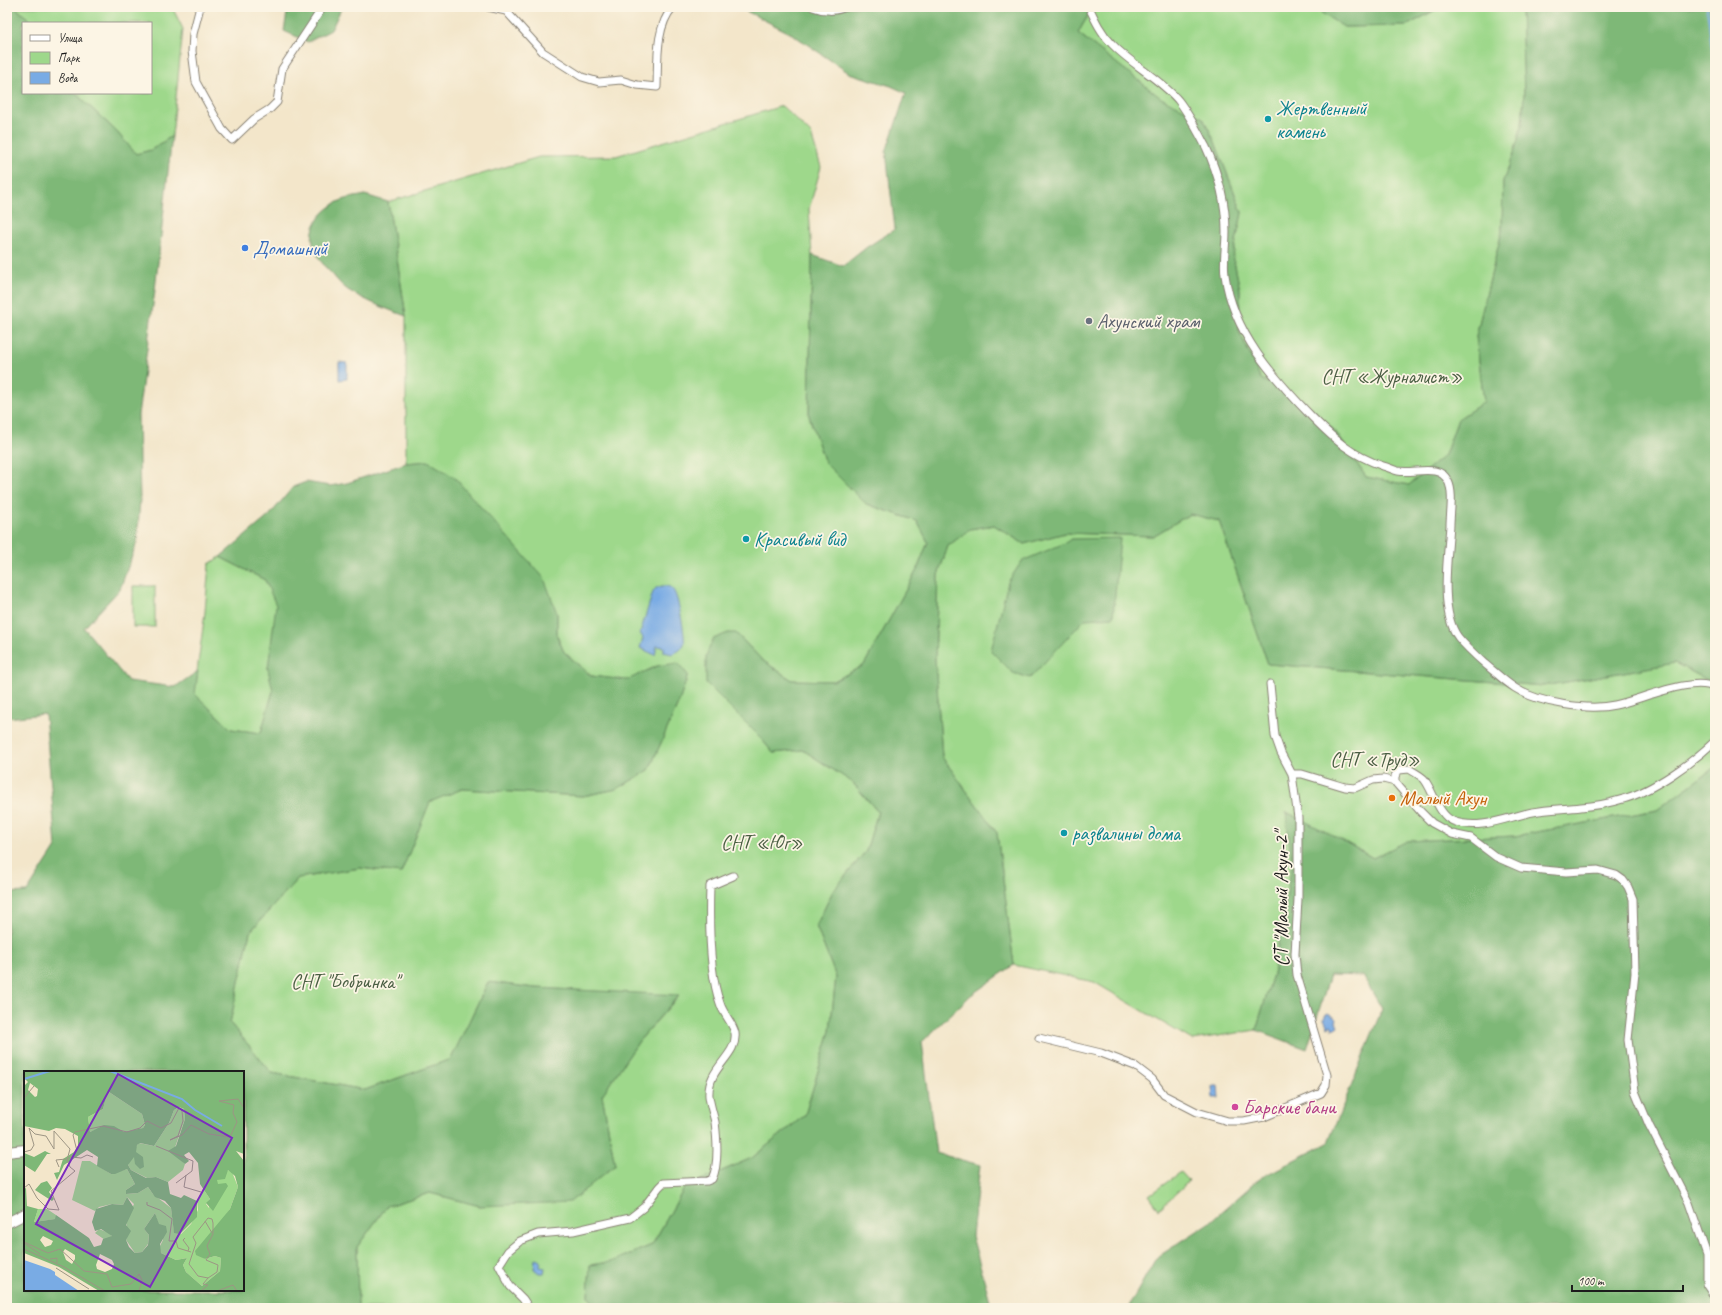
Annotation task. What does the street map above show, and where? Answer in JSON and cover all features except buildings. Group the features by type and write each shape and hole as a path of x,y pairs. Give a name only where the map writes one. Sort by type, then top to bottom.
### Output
{"street":[{"path":"200,7 192,34 192,51 196,82 222,129 232,140 254,118 270,109 277,102 282,69 323,7"},
{"path":"488,7 506,11 543,52 582,77 599,82 621,80 637,85 657,87 661,33 664,23 673,7"},
{"path":"814,7 820,10 831,11 845,7"},
{"path":"1089,7 1095,21 1113,45 1164,86 1179,101 1206,148 1216,172 1224,205 1226,231 1225,275 1229,294 1246,337 1260,360 1298,403 1337,442 1356,454 1398,471 1439,471 1446,478 1450,485 1446,600 1449,619 1457,635 1474,654 1516,689 1537,698 1578,707 1613,706 1685,686 1701,684 1715,688"},
{"name":"СТ \"Малый Ахун-2\"","path":"1039,1038 1102,1053 1135,1066 1152,1079 1164,1095 1197,1112 1228,1121 1244,1121 1264,1117 1321,1093 1326,1085 1327,1075 1296,975 1295,954 1298,899 1298,818 1292,774 1281,753 1276,736 1270,684"},
{"path":"1395,782 1395,776 1400,770 1409,768 1424,779 1438,807 1452,820 1473,825 1504,820 1533,812 1582,807 1624,799 1647,789 1702,754 1715,741"},
{"path":"1292,774 1302,774 1345,787 1355,788 1373,780 1382,779 1395,782 1420,811 1432,822 1452,834 1471,838 1496,857 1521,868 1566,872 1598,870 1616,875 1623,880 1628,887 1633,900 1635,973 1628,1040 1635,1091 1648,1125 1689,1203 1707,1255 1707,1284 1712,1293 1715,1294"},
{"path":"529,1308 523,1299 510,1286 499,1265 508,1251 520,1241 538,1234 573,1231 630,1218 644,1207 663,1183 707,1181 712,1179 715,1172 717,1150 715,1122 709,1095 711,1078 730,1053 735,1040 735,1032 720,1004 714,977 709,912 710,886 733,876"},
{"path":"7,1152 24,1150"},
{"path":"7,1223 24,1214"}],"green space":[{"path":"7,7 15,7 32,22 22,22 22,94 76,94 115,130 136,154 151,150 172,136 155,290 138,415 140,500 137,542 120,589 84,628 128,681 175,687 198,671 195,694 231,729 261,733 273,691 268,669 276,605 265,580 220,557 269,516 293,487 306,482 330,486 347,483 406,463 428,461 454,477 544,578 557,613 557,636 564,652 591,676 627,680 657,666 678,663 688,675 679,702 649,770 617,789 583,796 462,789 430,802 401,873 360,868 298,878 250,932 230,1023 272,1073 365,1090 451,1059 488,982 535,988 679,995 639,1041 602,1095 615,1165 570,1202 480,1206 430,1193 387,1206 357,1247 358,1308 7,1308 7,893 27,892 56,847 45,714 7,718"},
{"path":"15,7 172,7 183,29 172,136 151,150 136,154 115,130 76,94 152,94 152,22 32,22"},
{"path":"288,7 342,7 331,30 308,42 284,31"},
{"path":"738,7 1103,7 1090,12 1078,33 1161,98 1203,118 1215,142 1242,213 1233,256 1240,290 1239,331 1261,379 1306,402 1335,431 1366,477 1409,485 1445,455 1458,419 1484,402 1476,336 1502,231 1503,181 1514,153 1522,125 1524,94 1521,8 1519,7 1715,7 1715,684 1675,663 1544,686 1268,664 1219,521 1190,514 1153,536 1065,533 1024,544 994,525 970,529 948,546 938,575 935,659 942,757 997,833 1014,965 971,995 922,1042 936,1153 980,1165 972,1236 992,1308 601,1308 588,1297 590,1265 611,1262 652,1245 685,1187 752,1158 805,1115 830,1031 836,977 816,926 833,891 866,851 878,812 852,782 803,750 773,753 759,736 706,683 706,656 713,639 728,633 736,633 762,660 792,680 834,681 864,665 917,570 928,542 917,521 866,504 825,463 809,416 812,255 843,266 867,247 895,229 886,152 906,93 891,86 849,73 792,34"},
{"name":"СНТ «Журналист»","path":"1103,7 1312,7 1344,27 1406,26 1441,7 1521,8 1524,94 1522,125 1514,154 1503,181 1502,231 1476,336 1484,402 1458,419 1445,455 1409,485 1366,477 1335,431 1306,402 1261,379 1239,331 1240,290 1233,256 1242,212 1215,142 1203,118 1161,99 1078,33 1090,12"},
{"path":"1312,7 1441,7 1406,26 1344,27"},
{"path":"782,106 811,134 821,167 809,209 812,255 809,416 825,463 866,504 917,521 928,542 917,570 864,665 834,681 792,680 762,660 736,633 759,736 773,753 803,750 852,782 878,812 866,851 833,891 816,926 836,977 830,1031 805,1115 752,1158 685,1187 652,1245 611,1262 590,1265 588,1297 601,1308 358,1308 357,1247 387,1206 430,1193 480,1206 615,1165 602,1095 639,1041 679,996 535,988 488,982 451,1059 365,1090 272,1073 230,1023 250,932 298,878 360,868 401,873 430,801 462,789 583,796 617,789 649,770 679,702 688,675 657,666 627,681 592,676 564,652 557,636 557,613 428,461 406,463 406,316 388,202 539,157 616,156"},
{"path":"365,195 388,202 406,316 369,301 346,288 324,266 314,247 312,238 314,228 325,211 339,201"},
{"name":"СНТ «Труд»","path":"1190,514 1219,521 1268,664 1544,686 1675,663 1715,684 1715,767 1657,810 1515,836 1408,841 1373,858 1338,838 1286,812 1292,864 1273,974 1256,1030 1192,1040 1094,982 1014,965 997,833 942,757 935,659 938,575 948,546 970,529 994,525 1024,544 1065,533 1153,536"},
{"path":"1120,538 1113,617 1085,619 1030,678 1013,673 991,651 1008,582 1022,561 1071,539"},
{"path":"220,557 265,580 277,605 268,668 273,691 261,733 231,729 194,694 205,612 209,564"},
{"path":"133,586 155,586 155,627 133,627"},
{"path":"1715,767 1715,1308 1128,1308 1156,1258 1208,1224 1260,1178 1328,1143 1382,1009 1363,976 1330,975 1307,1049 1256,1030 1273,974 1292,864 1286,812 1338,838 1373,858 1407,841 1515,836 1657,810"},
{"path":"1181,1172 1189,1181 1159,1209 1149,1195"}],"water":[{"path":"339,362 347,363 347,379 339,380"},
{"path":"662,586 670,587 675,594 681,617 684,644 681,649 672,654 664,652 664,647 657,646 655,655 640,648 643,638 640,633 653,592 656,588"},
{"path":"1328,1013 1337,1019 1336,1021 1338,1026 1333,1029 1331,1025 1328,1027 1324,1019 1325,1015"},
{"path":"1212,1086 1218,1086 1219,1098 1213,1098"},
{"path":"537,1258 541,1260 540,1267 545,1268 544,1273 539,1273 534,1269 535,1259"}],"waterway":[{"path":"1707,7 1715,72"}],"place":[{"name":"Жертвенный камень","path":"1268,119"},
{"name":"Домашний","path":"245,248"},
{"name":"Ахунский храм","path":"1089,321"},
{"name":"Красивый вид","path":"746,539"},
{"name":"Малый Ахун","path":"1392,798"},
{"name":"развалины дома","path":"1064,833"},
{"name":"Барские бани","path":"1235,1107"}],"park label":[{"name":"СНТ «Юг»","path":"762,842"},
{"name":"СНТ \"Бобринка\"","path":"345,981"}]}
